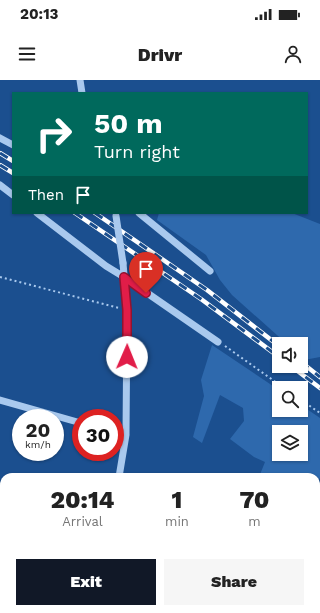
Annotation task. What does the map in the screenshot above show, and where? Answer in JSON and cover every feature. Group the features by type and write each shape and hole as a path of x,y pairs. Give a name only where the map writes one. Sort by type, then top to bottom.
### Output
{"street":[{"path":"80,80 82,92"},
{"path":"0,138 12,144"},
{"path":"0,185 12,194"},
{"path":"38,214 106,266 218,342"},
{"path":"116,214 127,310 126,435 120,473"},
{"path":"140,214 210,271"},
{"path":"0,400 72,420"}],"path":[{"path":"0,277 127,310"},
{"path":"218,342 274,381"},
{"path":"308,405 320,413"}],"shaded area":[{"path":"159,214 295,214 320,224 320,357 308,359 308,337 279,337 232,295 220,280 206,255 157,220"},
{"path":"212,345 272,385 272,417 308,417 308,410 320,418 320,473 261,473 265,462 254,457 230,439 244,421 243,408 220,395 202,443 193,437 204,396 201,380"}],"railway":[{"path":"0,153 12,160"},
{"path":"0,165 12,172"},
{"path":"76,214 201,299 272,352"},
{"path":"96,214 207,290 272,341"},
{"path":"308,368 320,377"},
{"path":"300,373 320,388"}],"route":[{"path":"127,357 127,310 124,277 146,293"}]}
